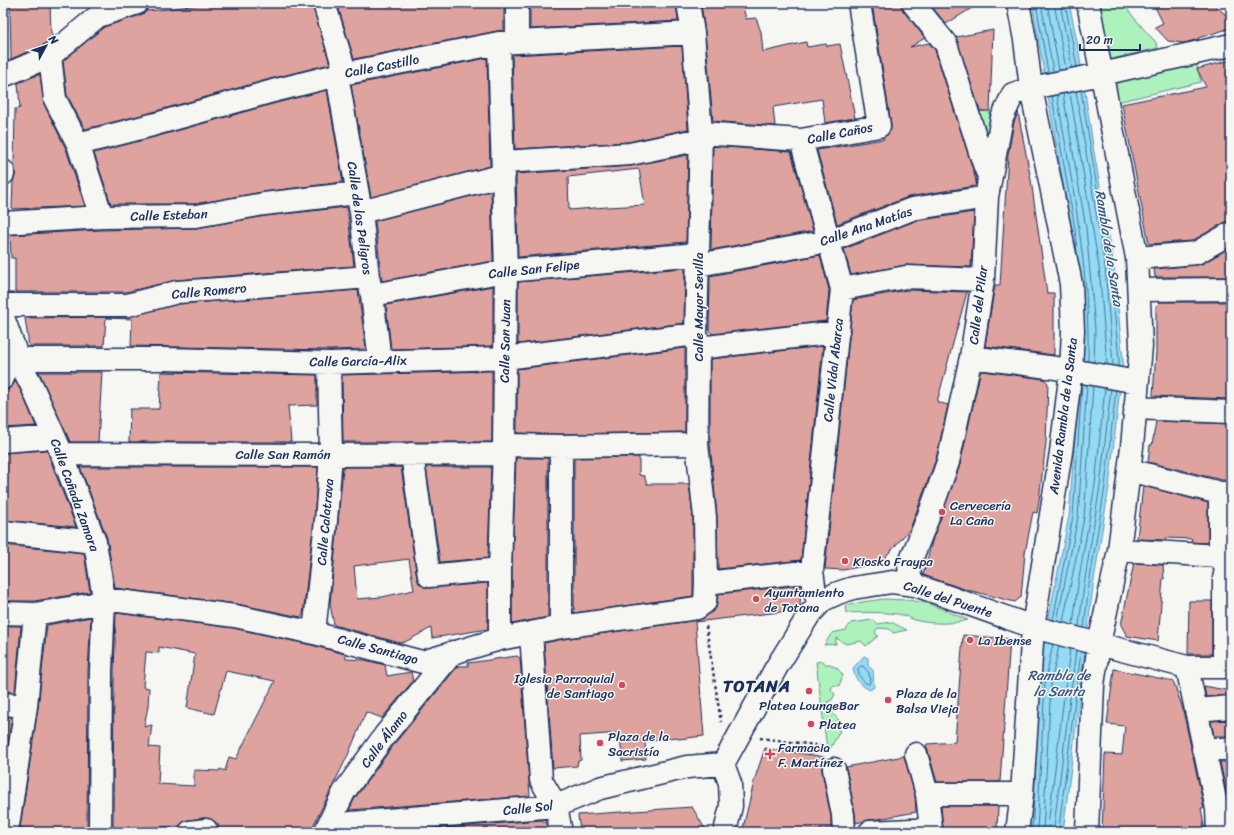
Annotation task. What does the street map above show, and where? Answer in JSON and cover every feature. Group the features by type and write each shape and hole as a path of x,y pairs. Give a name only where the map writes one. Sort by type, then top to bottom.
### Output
{"street":[{"path":"3,76 50,56 98,16 137,3"},
{"path":"324,3 344,68 337,75"},
{"name":"Calle San Juan","path":"500,639 506,271 503,169 508,42 517,3"},
{"name":"Calle Mayor Sevilla","path":"688,3 693,33 701,136 698,260 697,444 705,517 706,583 705,602 697,608"},
{"name":"Calle Caños","path":"701,136 801,140 879,126 858,3"},
{"path":"913,3 946,44 989,176 987,197"},
{"name":"Avenida Rambla de la Santa","path":"1017,832 1022,794 1034,627 1061,452 1071,370 1073,331 1071,284 1032,88 1018,3"},
{"path":"1087,832 1093,685 1099,644 1120,550 1141,346 1137,258 1088,3"},
{"name":"Calle Castillo","path":"78,144 337,75 508,42 693,33"},
{"name":"Calle del Pilar","path":"915,585 910,577 909,565 948,462 971,356 983,280 987,197 1002,118 1013,94 1032,88 1231,45"},
{"path":"50,56 55,98 78,144 102,216"},
{"name":"Calle de los Peligros","path":"337,75 359,202 380,361"},
{"name":"Calle Esteban","path":"3,223 102,216 196,216 264,204 359,202 503,169 630,154 701,136"},
{"name":"Calle Vidal Abarca","path":"801,140 842,289 812,571 815,594 819,604"},
{"name":"Calle Ana Matías","path":"698,260 829,241 912,209 987,197"},
{"path":"1137,258 1196,253 1231,232"},
{"name":"Calle San Felipe","path":"370,286 506,271 698,260"},
{"path":"842,289 906,277 983,280"},
{"name":"Calle Romero","path":"3,314 128,305 176,292 247,287 370,286"},
{"path":"1139,290 1231,289"},
{"name":"Calle Cañada Zamora","path":"3,314 16,351 58,446 95,542 104,599 101,671 100,832"},
{"name":"Calle García-Alix","path":"16,351 162,359 329,363 505,358 697,341 838,332"},
{"path":"3,378 16,351"},
{"path":"971,356 1071,370 1137,382"},
{"name":"Calle Calatrava","path":"314,633 331,455 329,363"},
{"path":"1135,408 1231,412"},
{"name":"Calle San Ramón","path":"3,441 58,446 331,455 412,454 561,446 697,444"},
{"path":"561,446 561,627"},
{"path":"412,454 429,576 500,569"},
{"path":"1099,644 1187,667 1228,667 1224,579 1226,565 1226,493 1129,470"},
{"path":"3,532 95,542"},
{"name":"Calle del Pilar","path":"871,586 894,565 922,532"},
{"path":"1120,550 1226,565"},
{"path":"706,583 812,571"},
{"name":"Calle del Puente","path":"723,764 750,735 776,668 809,615 823,600 853,588 892,582 915,585 1034,627 1099,644"},
{"path":"3,613 35,614 93,604 104,599"},
{"name":"Calle Santiago","path":"104,599 235,616 314,633 422,662 500,639 561,627 697,608"},
{"path":"7,832 26,706 35,614"},
{"path":"531,633 541,780 556,806 561,832"},
{"name":"Calle Álamo","path":"326,831 344,792 385,735 453,652"},
{"path":"1187,667 1204,749 1224,808 1218,832"},
{"path":"3,704 26,706"},
{"path":"1197,710 1231,707"},
{"path":"1204,749 1231,749"},
{"path":"870,832 931,830 927,794 916,754"},
{"path":"723,764 730,784 731,806 725,832"},
{"name":"Calle Sol","path":"326,831 350,823 556,806 600,788 687,767 723,764"},
{"path":"834,769 844,832"},
{"path":"927,794 1022,794"},
{"path":"190,832 206,830 207,832"}],"path":[{"path":"697,608 706,625 721,723 750,735 823,746"}],"green space":[{"path":"1095,3 1122,3 1155,41 1158,48 1112,59 1104,56"},
{"path":"1196,62 1201,82 1117,102 1114,81"},
{"path":"990,111 986,156 975,112"},
{"path":"884,599 927,603 968,620 950,623 936,623 924,622 898,614 872,612 846,613 845,606"},
{"path":"873,620 877,624 891,622 907,630 893,633 890,629 878,628 875,632 878,636 866,646 861,641 846,644 836,638 836,644 824,645 832,633 846,630 851,623"},
{"path":"823,661 825,664 830,664 836,667 843,675 839,686 833,685 831,690 835,694 832,700 827,702 832,712 839,720 836,727 840,731 830,749 827,749 816,662"}],"water":[{"name":"Rambla de la Santa","path":"1032,3 1069,3 1078,46 1094,152 1114,266 1123,361 1109,487 1093,586 1063,832 1028,832 1036,681 1069,516 1078,397 1071,230"},
{"path":"864,656 868,658 868,666 873,670 874,687 870,690 858,681 853,668"}],"building":[{"path":"10,3 50,3 51,33 53,37 43,45 11,59"},
{"path":"212,3 312,3 330,64 85,129 67,95 63,61 104,27 141,15 147,11"},
{"path":"337,3 504,3 504,30 354,59"},
{"path":"530,3 676,3 678,21 530,29"},
{"path":"701,3 742,3 746,19 756,18 761,32 763,52 806,42 807,47 826,44 827,46 840,44 855,118 825,123 822,99 773,107 775,126 713,121"},
{"path":"872,3 901,3 903,11 925,38 910,47 929,43 935,50 976,181 975,186 908,197 837,224 817,150 884,139 883,137 891,130"},
{"path":"929,3 980,3 946,24"},
{"path":"1153,3 1212,3 1231,19 1231,28 1184,43 1168,41 1155,27 1163,23"},
{"path":"993,30 990,111 980,111 956,37"},
{"path":"682,46 688,129 628,142 515,149 512,55"},
{"path":"487,58 490,166 371,197 351,85"},
{"path":"1231,60 1231,221 1225,222 1192,241 1149,244 1122,104 1206,87 1197,69"},
{"path":"40,74 44,104 66,149 85,206 12,209 13,181 16,174 14,164 15,109 20,108 18,83"},
{"path":"327,90 343,182 262,192 195,204 111,204 94,153"},
{"path":"1018,112 1031,180 1047,293 1054,293 1054,355 985,346 995,285 1000,285 1008,155 1014,122"},
{"path":"713,146 791,152 813,231 711,250"},
{"path":"688,155 686,242 518,257 516,174 631,166","holes":["639,169 645,205 569,210 568,177"]},
{"path":"491,191 493,261 382,281 375,221"},
{"path":"347,207 354,266 176,280 126,292 15,292 15,258 11,258 10,235 102,230 196,228 266,216"},
{"path":"974,212 971,267 906,265 851,275 844,249 915,221"},
{"path":"1231,247 1231,277 1155,277 1154,269 1202,264"},
{"path":"820,255 829,290 826,321 712,334 709,330 710,276"},
{"path":"685,268 684,323 518,344 518,282"},
{"path":"493,286 493,346 391,349 386,305"},
{"path":"358,290 366,349 329,350 131,346 132,319 106,318 104,346 29,346 25,318 128,317 179,304"},
{"path":"907,290 967,292 937,402 948,405 936,459 910,529 880,563 843,570 825,569 853,300"},
{"path":"1160,302 1231,302 1231,399 1153,395 1156,352 1156,306"},
{"path":"823,346 801,560 718,569 717,516 710,443 710,360"},
{"path":"685,348 685,432 561,434 517,433 517,369"},
{"path":"492,371 492,442 343,442 342,375"},
{"path":"982,371 1044,379 1048,383 1046,443 1039,500 1037,513 1033,512 1025,553 1021,597 1015,602 964,589 923,575 933,538 960,465 980,373"},
{"path":"39,372 102,372 98,442 70,442"},
{"path":"161,372 317,375 317,405 288,406 291,442 129,442 130,409 159,409"},
{"path":"15,381 21,391 36,426 3,428 3,402 6,390 12,387"},
{"path":"1156,421 1231,424 1231,480 1222,480 1148,462 1150,445 1152,445"},
{"path":"47,450 76,527 3,520 3,453"},
{"path":"639,457 639,475 644,476 647,484 689,484 693,518 693,596 574,613 574,458"},
{"path":"516,458 548,458 548,617 512,624 512,569"},
{"path":"80,467 318,467 314,520 303,615 301,617 237,604 115,588 107,538"},
{"path":"343,467 401,467 417,578 419,583 424,587 430,588 488,583 488,629 432,638 431,628 405,642 400,643 334,625 330,604","holes":["409,559 414,590 382,597 357,599 354,566"]},
{"path":"426,467 491,467 488,558 440,562"},
{"path":"1143,486 1208,503 1208,543 1191,542 1192,539 1137,539"},
{"path":"3,545 84,553 90,592 34,601 3,601"},
{"path":"1134,563 1163,565 1164,579 1163,578 1158,641 1127,636 1121,625"},
{"name":"Iglesia Parroquial de Santiago","path":"801,585 800,606 797,610 695,622 704,736 678,739 677,737 645,741 646,759 622,761 620,733 580,736 581,760 578,761 577,766 553,768 544,643 699,620 704,618 716,608 718,594"},
{"path":"1189,601 1212,601 1212,654 1188,654"},
{"path":"116,613 233,628 311,645 345,654 346,659 365,660 385,665 387,676 411,672 413,681 382,718 366,712 348,755 310,832 219,832 218,824 211,819 204,818 188,820 179,826 113,829","holes":["159,647 195,654 187,708 214,714 226,671 275,681 236,759 229,757 225,771 220,769 219,771 194,770 194,786 158,784 160,748 149,747 152,725 144,727 148,706 149,688 143,687 146,652 159,653"]},
{"path":"91,617 88,671 87,832 20,828 38,708 47,625"},
{"path":"3,626 21,626 15,692 3,692"},
{"path":"963,635 1010,639 1000,782 937,782 926,746 927,744 955,742"},
{"path":"517,656 520,658 530,796 349,810 355,798 395,743 458,666 468,666 468,663"},
{"path":"1114,669 1173,681 1182,706 1193,756 1204,808 1201,808 1205,832 1102,832 1105,754 1122,755 1125,726 1107,724"},
{"path":"1204,686 1231,691 1231,695 1206,697"},
{"path":"3,717 12,717 3,775"},
{"path":"1231,720 1231,736 1214,736 1211,721"},
{"path":"765,748 825,757 822,765 822,771 831,817 831,828 806,832 742,832 755,778"},
{"path":"904,756 915,796 916,812 856,823 846,767"},
{"path":"1220,762 1231,762 1231,805 1229,805"},
{"path":"941,806 998,806 997,832 943,832"},
{"path":"692,807 707,832 580,832 578,815"},
{"path":"541,820 547,823 548,832 394,832"}],"place":[{"name":"Cervecería La Caña","path":"942,512"},
{"name":"Kiosko Fraypa","path":"845,561"},
{"name":"Ayuntamiento de Totana","path":"756,599"},
{"name":"La Ibense","path":"970,640"},
{"name":"Iglesia Parroquial de Santiago","path":"622,685"},
{"name":"Platea LoungeBar","path":"809,691"},
{"name":"Plaza de la Balsa Vieja","path":"888,700"},
{"name":"Platea","path":"811,724"},
{"name":"Plaza de la Sacristía","path":"600,743"},
{"name":"Farmacia F. Martínez","path":"770,754"}],"district":[{"name":"TOTANA","path":"757,686"}]}
